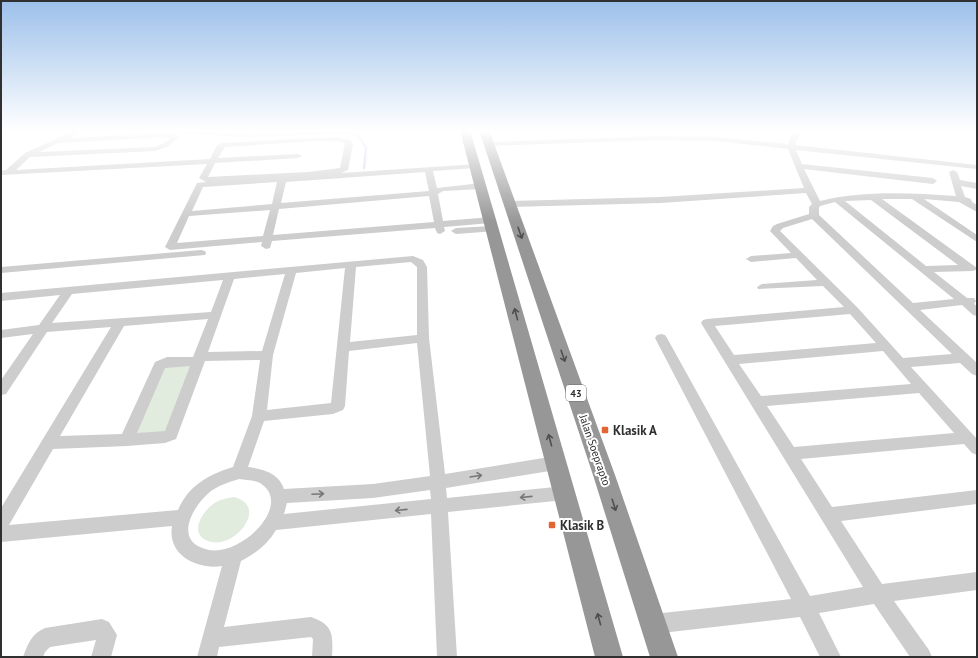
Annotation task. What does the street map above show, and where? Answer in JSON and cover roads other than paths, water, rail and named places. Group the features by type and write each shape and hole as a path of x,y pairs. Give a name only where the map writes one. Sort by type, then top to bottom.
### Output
{"highway":[{"path":"475,161 609,657"},
{"name":"Jalan Soeprapto","path":"494,161 604,475 664,657"}],"street":[{"path":"1,179 5,172 20,161"},
{"path":"5,172 212,161 273,167 344,170 345,161"},
{"path":"212,161 203,178 204,180 273,167 287,161"},
{"path":"273,167 275,161"},
{"path":"796,161 817,204"},
{"path":"915,161 977,167"},
{"path":"267,243 170,248 200,185 476,166"},
{"path":"798,166 933,181"},
{"path":"429,169 440,229"},
{"path":"953,172 961,199 977,209"},
{"path":"267,243 282,179"},
{"path":"956,182 977,186"},
{"path":"186,214 434,193 442,196 482,189"},
{"path":"510,204 624,202 809,190"},
{"path":"977,202 961,199 913,196 872,196 837,199 817,204 814,207 814,216 977,371"},
{"path":"872,196 973,267"},
{"path":"913,196 977,238"},
{"path":"837,199 925,269 971,301 977,312"},
{"path":"814,216 776,228 777,234 853,310 884,347 977,449"},
{"path":"1,270 267,243 492,224"},
{"path":"751,258 799,255"},
{"path":"1,296 413,259 419,262 422,267 423,338 440,506 447,657"},
{"path":"259,416 337,407 339,404 351,265"},
{"path":"925,269 973,267"},
{"path":"239,472 259,416 267,355 291,270"},
{"path":"49,443 165,437 172,433 230,275"},
{"path":"762,287 825,283"},
{"path":"1,390 45,328 69,290"},
{"path":"910,307 971,301"},
{"path":"853,310 707,323 827,515 878,594 922,657"},
{"path":"1,334 45,328 216,315"},
{"path":"1,523 120,322"},
{"path":"345,347 423,338"},
{"path":"661,338 831,657"},
{"path":"730,360 884,347"},
{"path":"127,440 161,364 198,359 267,355"},
{"path":"900,363 963,358"},
{"path":"756,402 921,388"},
{"path":"790,454 966,438"},
{"path":"279,496 373,491 556,463"},
{"path":"239,472 254,472 266,477 274,485 279,496 278,509 273,523 264,536 250,547 234,556 217,560 202,558 190,553 182,543 179,531 181,517 190,501 204,487 221,477 239,472"},
{"path":"273,523 565,494"},
{"path":"827,515 977,497"},
{"path":"1,534 181,517"},
{"path":"207,657 234,556"},
{"path":"653,624 805,606 977,580"},
{"path":"211,638 311,627 317,629 323,636 322,657"},
{"path":"33,657 37,646 46,638 102,629 107,635 101,657"}],"waterway":[{"path":"364,168 365,161"}],"place":[{"name":"Klasik A","path":"605,430"},
{"name":"Klasik B","path":"552,525"}]}
